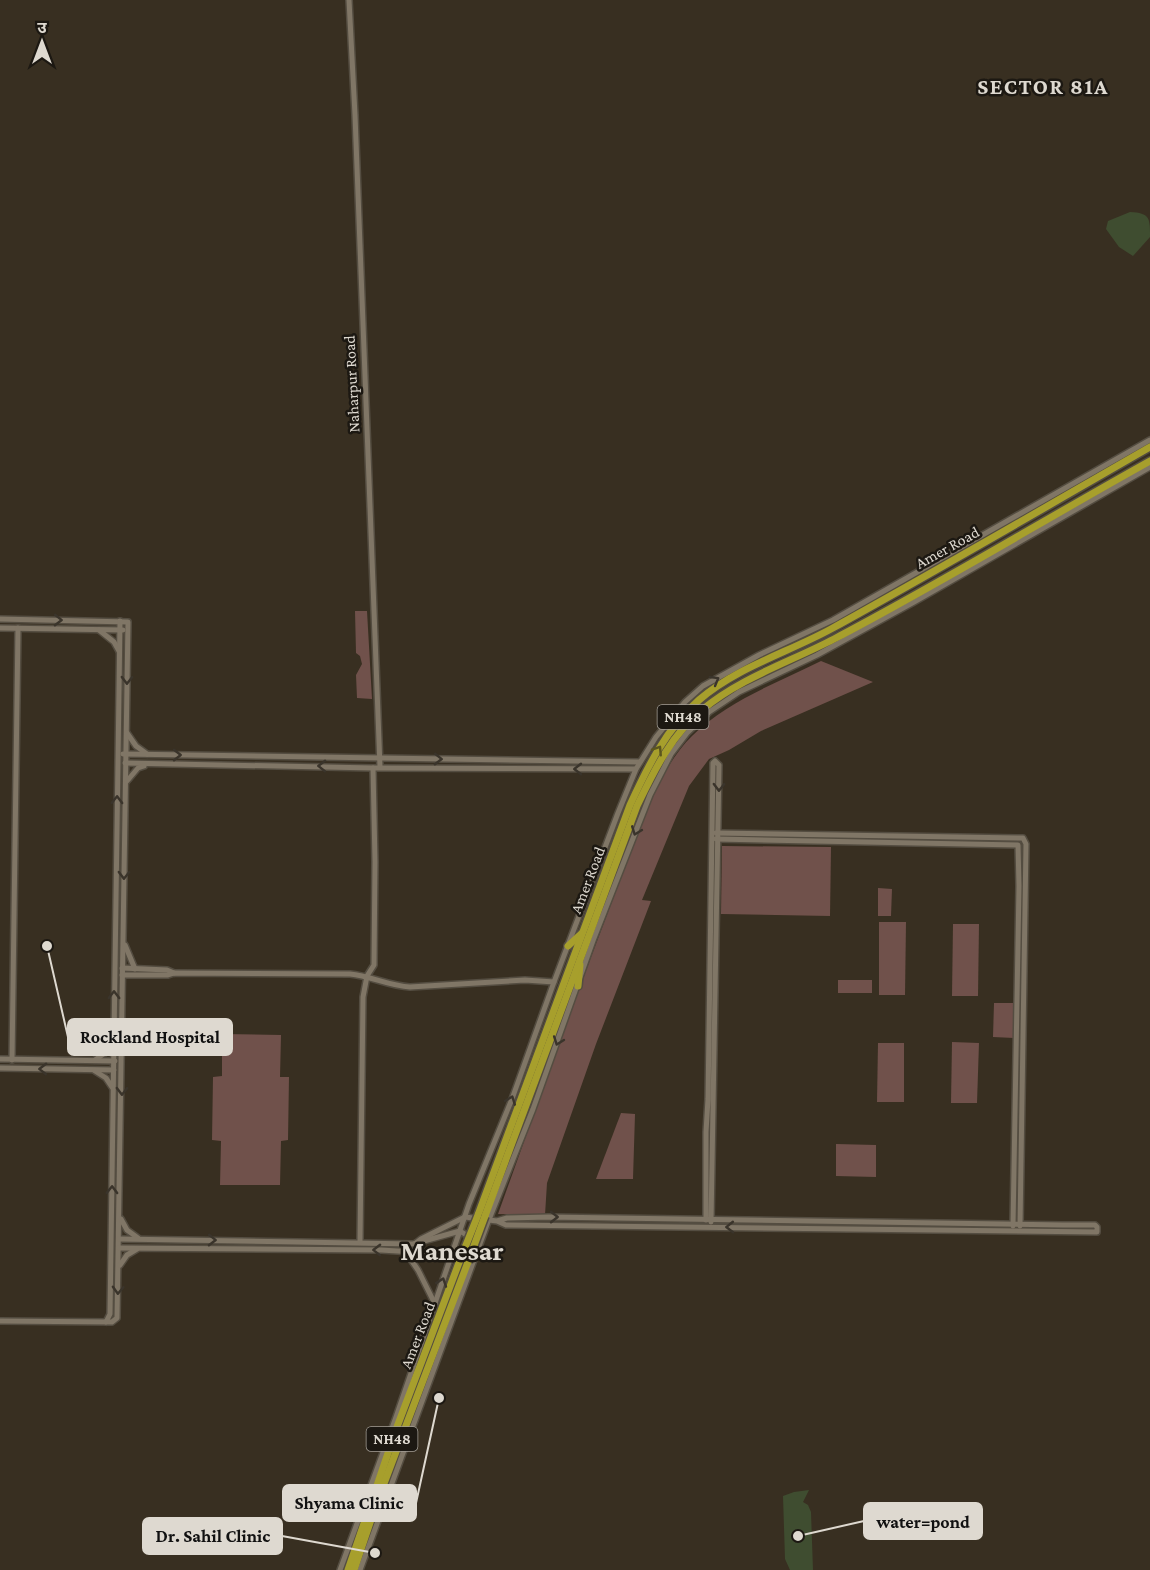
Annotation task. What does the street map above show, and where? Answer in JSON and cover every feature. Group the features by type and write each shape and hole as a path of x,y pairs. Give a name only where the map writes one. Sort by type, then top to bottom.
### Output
{"highway":[{"name":"Amer Road","path":"484,1217 582,933 630,805 651,760 678,721 700,699 781,649 828,630 877,599 1073,487 1150,447"},
{"name":"Amer Road","path":"348,1570 396,1427 484,1217 637,806 657,765 674,739 701,710 728,691 806,656 1150,461"},
{"path":"568,946 582,933"},
{"path":"578,986 580,956"},
{"name":"Amer Road","path":"354,1570 391,1475 464,1261"},
{"path":"410,1417 421,1403"},
{"path":"396,1417 396,1427"}],"street":[{"name":"Naharpur Road","path":"349,0 380,767"},
{"path":"1073,487 1150,440"},
{"path":"360,1570 391,1475 477,1256 481,1244 484,1217 533,1109 594,938 650,795 671,754 697,723 721,703 806,656 914,602 1150,467"},
{"path":"0,619 128,622 120,1248 117,1318 114,1322 0,1321"},
{"path":"106,1322 110,1314 120,621"},
{"path":"0,628 128,630"},
{"path":"12,1059 18,628"},
{"path":"99,629 114,642 120,652"},
{"path":"340,1570 465,1217 512,1099 554,982 636,769 669,718 703,686 781,649"},
{"path":"127,731 136,746 148,755"},
{"path":"118,754 640,762"},
{"path":"710,1228 706,1132 714,836 713,763 715,761 719,765 714,836"},
{"path":"118,764 636,769"},
{"path":"126,783 138,768 148,764"},
{"path":"360,1242 363,996 368,976 374,965 373,768"},
{"path":"714,836 1018,845 1016,1231"},
{"path":"123,940 135,969"},
{"path":"123,972 135,969 167,970 174,973"},
{"path":"115,972 168,975 174,973 350,974 368,976 395,986 410,987 525,980 554,982"},
{"path":"93,1061 109,1050 114,1040"},
{"path":"0,1059 122,1061"},
{"path":"0,1068 122,1069"},
{"path":"92,1069 106,1078 113,1091"},
{"path":"120,1217 124,1227 140,1239"},
{"path":"416,1243 465,1217 484,1217 506,1225 1097,1232 1095,1225 548,1217 507,1218 497,1221"},
{"path":"111,1239 416,1243 460,1231 481,1244"},
{"path":"173,1240 173,1248"},
{"path":"111,1248 405,1251 477,1256"},
{"path":"119,1266 127,1255 139,1248"},
{"path":"405,1251 418,1270 435,1304"}],"shaded area":[{"path":"1130,212 1145,215 1150,225 1150,237 1133,256 1119,247 1106,229 1108,221"},
{"path":"355,611 367,611 372,699 357,698 356,675 362,664 360,656 356,653"},
{"path":"821,661 873,682 761,731 709,759 689,786 642,900 651,901 596,1044 547,1183 545,1215 498,1214 607,915 651,801 669,766 692,736 721,713 753,694"},
{"path":"722,846 831,847 830,916 721,914"},
{"path":"878,888 892,889 891,916 878,916"},
{"path":"879,922 906,922 905,995 879,995"},
{"path":"953,924 979,924 978,996 952,996"},
{"path":"838,980 872,980 872,993 838,993"},
{"path":"994,1003 1015,1003 1014,1038 993,1037"},
{"path":"222,1034 281,1035 280,1077 289,1077 288,1140 281,1141 280,1185 220,1185 221,1141 212,1140 213,1077 222,1076"},
{"path":"952,1042 979,1043 977,1103 951,1103"},
{"path":"878,1043 904,1043 904,1102 877,1102"},
{"path":"621,1113 635,1114 633,1179 596,1179"},
{"path":"836,1144 876,1145 876,1177 836,1176"},
{"path":"809,1490 803,1502 808,1505 811,1512 813,1570 790,1570 785,1559 783,1496"}],"place":[{"name":"Rockland Hospital","path":"47,946"},
{"name":"Shyama Clinic","path":"439,1398"},
{"name":"water=pond","path":"798,1536"},
{"name":"Dr. Sahil Clinic","path":"375,1553"}],"district":[{"name":"SECTOR 81A","path":"1043,86"},
{"name":"Manesar","path":"452,1250"}]}
